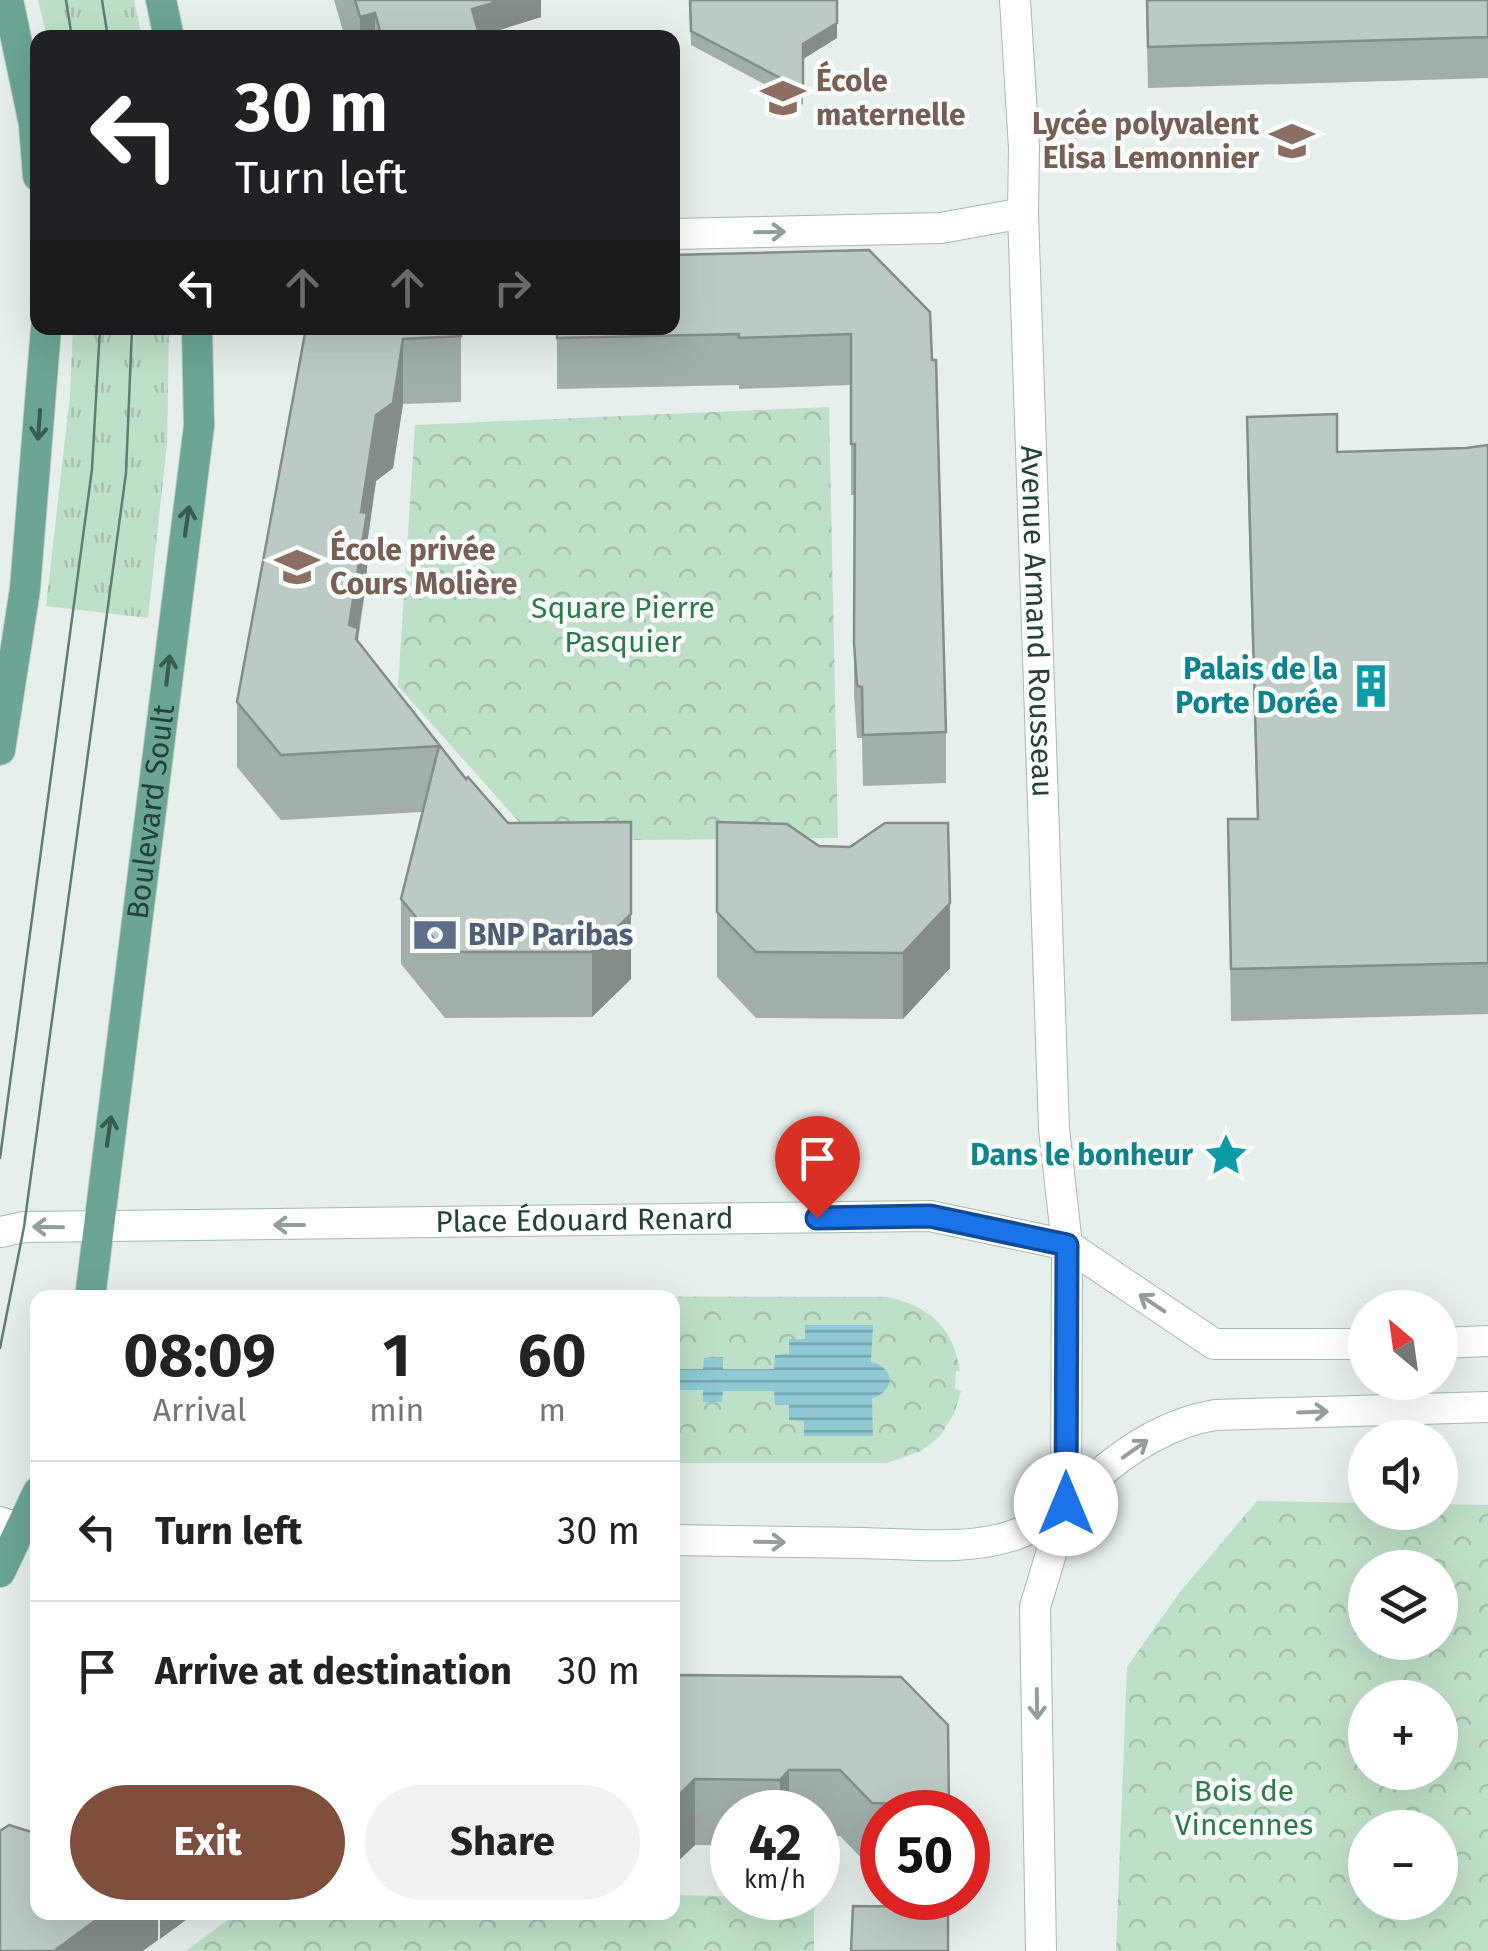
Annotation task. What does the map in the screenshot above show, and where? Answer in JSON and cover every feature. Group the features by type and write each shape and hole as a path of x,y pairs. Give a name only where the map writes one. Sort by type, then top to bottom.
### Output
{"main road":[{"path":"8,0 30,105"},
{"path":"161,0 167,30"},
{"name":"Avenue Armand Rousseau","path":"1015,0 1024,148 1022,213 1054,1129 1067,1245"},
{"path":"680,234 941,228 1022,213"},
{"path":"0,750 26,588 45,335"},
{"name":"Boulevard Soult","path":"91,1290 200,426 197,335"},
{"name":"Place Édouard Renard","path":"0,1232 24,1227 930,1216 1067,1245 1214,1344 1348,1344"},
{"path":"1041,1951 1035,1607 1066,1504 1067,1245"},
{"path":"1458,1342 1488,1342"},
{"path":"680,1540 986,1542 1022,1532 1066,1504 1099,1474 1150,1438 1195,1418 1488,1407"},
{"path":"0,1572 19,1527"}],"green space":[{"path":"38,0 134,0 140,30 45,30"},
{"path":"73,335 169,335 167,444 148,618 46,606 70,395"},
{"name":"Square Pierre Pasquier","path":"829,407 838,838 536,841 398,686 415,425"},
{"path":"680,1297 888,1297 928,1313 945,1331 960,1371 956,1371 955,1389 961,1391 954,1414 940,1436 921,1451 887,1463 680,1463 680,1390 703,1390 704,1402 722,1402 723,1391 775,1391 789,1405 871,1421 871,1340 805,1339 775,1369 723,1369 723,1358 704,1369 680,1369"},
{"name":"Bois de Vincennes","path":"1257,1501 1348,1503 1348,1530 1458,1530 1458,1504 1488,1505 1488,1951 1116,1951 1127,1667 1180,1592"},
{"path":"680,1895 710,1896 710,1920 814,1920 814,1951 186,1951 228,1920 680,1920"}],"water":[{"path":"805,1325 873,1325 871,1362 885,1369 890,1380 880,1395 872,1398 873,1436 804,1436 804,1421 789,1420 789,1405 775,1405 774,1391 723,1391 722,1402 703,1402 703,1390 680,1390 680,1369 703,1369 704,1358 723,1357 723,1369 774,1369 775,1355 789,1354 789,1339 805,1339"}],"building":[{"path":"355,0 493,3 472,9 478,30 380,30 375,13 360,17"},
{"path":"690,0 837,0 837,23 803,44 803,90 691,31"},
{"path":"1147,0 1488,0 1488,37 1148,47"},
{"path":"869,250 930,312 932,360 936,360 946,732 863,735 862,687 857,686 854,643 851,334 557,338 680,335 680,255"},
{"path":"305,335 461,335 403,339 393,403 376,415 361,512 367,513 349,625 358,628 356,639 466,779 508,823 631,822 631,914 592,952 445,952 401,899 439,746 281,755 237,702"},
{"name":"Palais de la Porte Dorée","path":"1337,414 1337,452 1488,445 1488,963 1231,969 1228,819 1258,819 1247,417"},
{"path":"717,822 787,824 819,846 850,847 885,823 948,823 950,903 903,953 756,952 717,912"},
{"path":"680,1675 901,1677 948,1725 949,1790 860,1791 840,1770 789,1770 780,1780 695,1779 680,1794"},
{"path":"9,1825 30,1832 30,1920 96,1920 54,1951 0,1951 0,1831"},
{"path":"853,1906 860,1906 860,1920 948,1920 948,1951 851,1951"}],"tram line":[{"path":"66,0 71,30"},
{"path":"102,0 107,30"},
{"path":"0,1158 92,469 100,335"},
{"path":"0,1348 24,1227 126,473 132,335"}],"place":[{"name":"École maternelle","path":"783,98"},
{"name":"Lycée polyvalent Elisa Lemonnier","path":"1292,141"},
{"name":"École privée Cours Molière","path":"297,567"},
{"name":"Palais de la Porte Dorée","path":"1371,686"},
{"name":"BNP Paribas","path":"435,935"},
{"name":"Dans le bonheur","path":"1226,1155"}],"route":[{"path":"817,1218 930,1216 1067,1245 1066,1504"}]}
